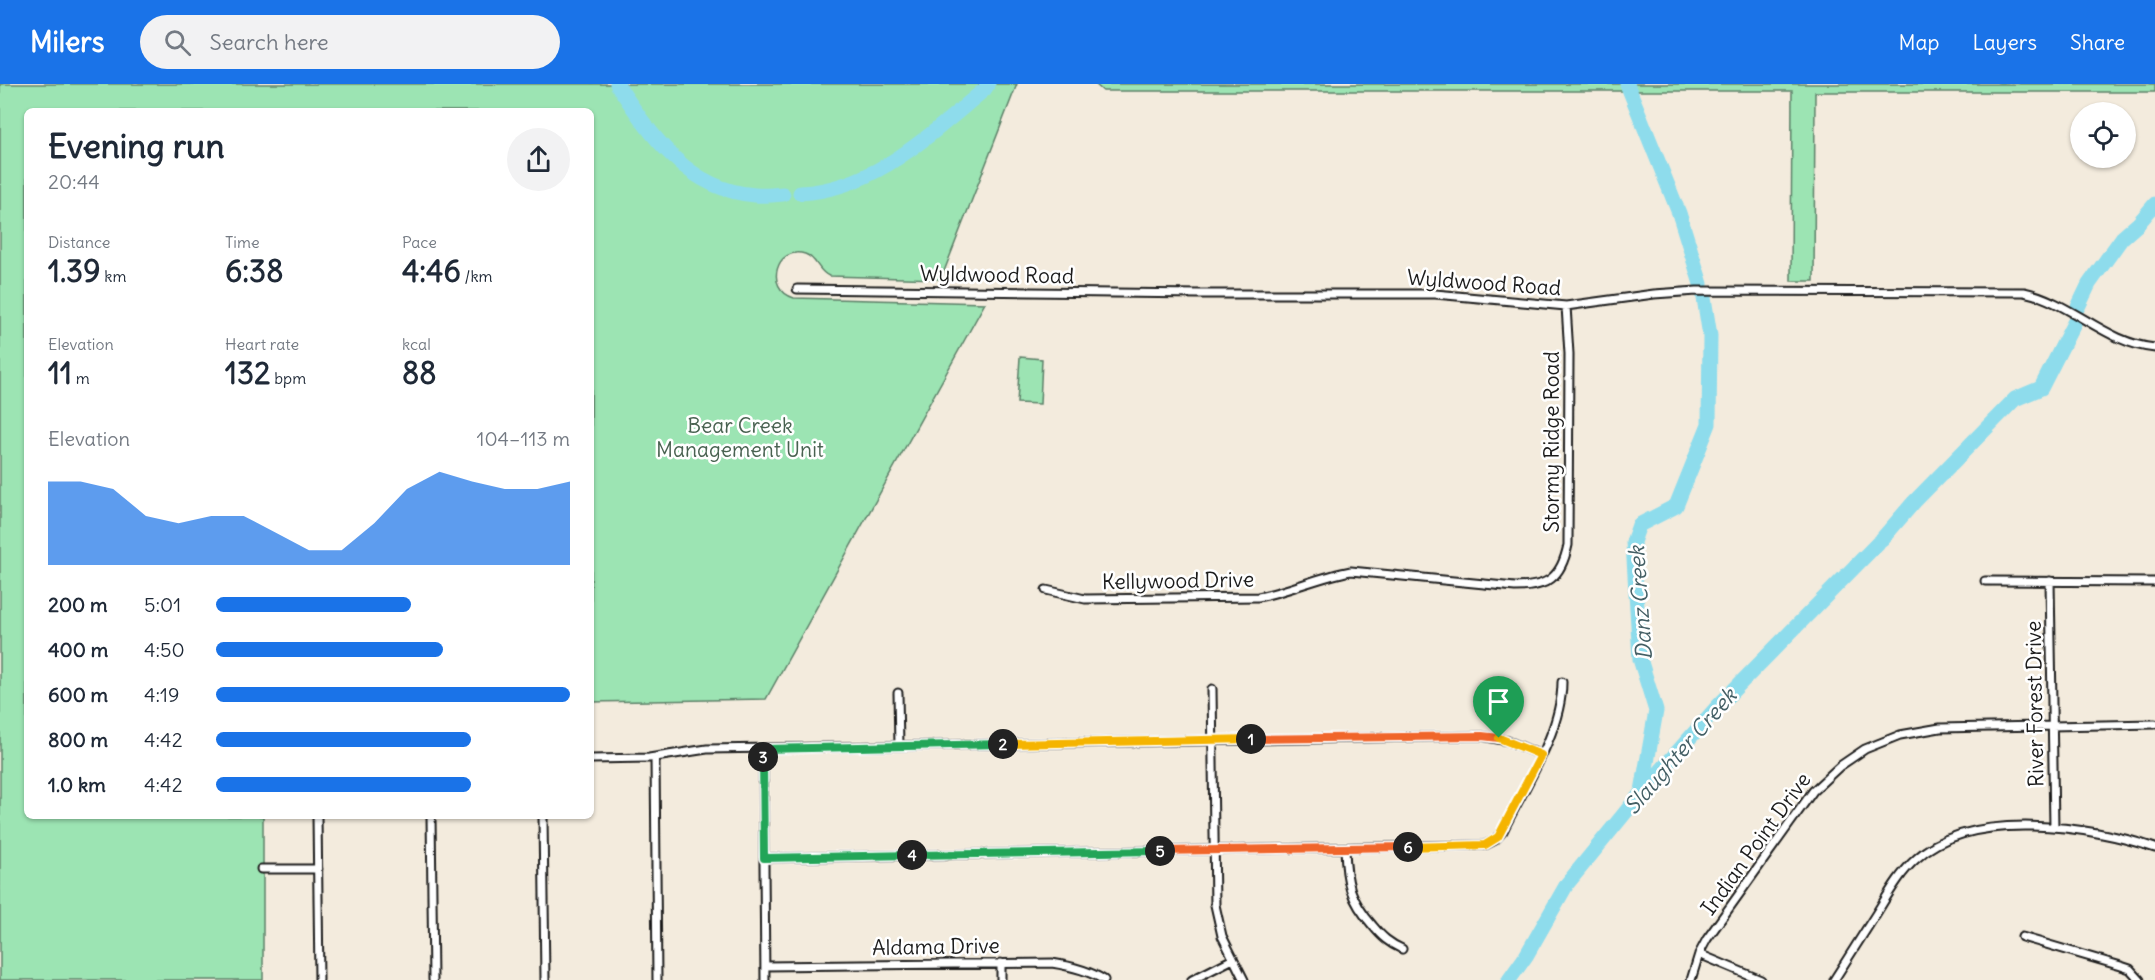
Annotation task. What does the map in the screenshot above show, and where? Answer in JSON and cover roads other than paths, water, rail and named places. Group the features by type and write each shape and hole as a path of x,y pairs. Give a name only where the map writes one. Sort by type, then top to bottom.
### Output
{"street":[{"name":"Wyldwood Road","path":"797,289 1200,294 1436,294 1566,306 1654,294 1697,291 2024,292 2049,300 2120,338 2140,346 2155,348"},
{"name":"Stormy Ridge Road","path":"1555,575 1566,557 1568,545 1569,354 1566,306"},
{"name":"Kellywood Drive","path":"1046,590 1085,599 1217,599 1270,595 1326,575 1351,571 1515,587 1540,585 1555,575"},
{"path":"1985,581 2155,582"},
{"name":"River Forest Drive","path":"2050,581 2054,827"},
{"path":"764,858 1214,851 1491,843 1503,831 1558,718 1563,682"},
{"path":"1212,689 1216,916 1222,936 1244,980"},
{"path":"898,693 899,746"},
{"name":"Indian Point Drive","path":"1691,980 1699,954 1727,910 1813,791 1826,777 1851,758 1882,742 1918,731 1940,728 2155,724"},
{"path":"594,759 655,758 699,750 1482,736 1508,741 1541,755"},
{"path":"763,749 765,980"},
{"path":"655,758 657,980"},
{"path":"317,819 320,980"},
{"path":"431,819 433,980"},
{"path":"543,819 545,980"},
{"path":"1834,980 1904,872 1925,851 1953,837 1984,829 2054,827 2104,834 2155,848"},
{"path":"1345,848 1347,881 1354,902 1388,942 1402,949"},
{"path":"261,869 318,869"},
{"path":"2022,938 2130,969 2140,980"},
{"path":"1699,954 1761,980"},
{"path":"1192,980 1233,959"},
{"path":"1001,963 1001,980"},
{"name":"Aldama Drive","path":"765,966 1052,963 1069,965 1104,980"}],"waterway":[{"name":"Danz Creek","path":"617,84 658,140 690,171 710,183 731,191 758,195 783,194"},
{"name":"Danz Creek","path":"800,193 853,182 877,171 943,125 988,84"},
{"name":"Danz Creek","path":"1627,84 1679,213 1701,284"},
{"name":"Slaughter Creek","path":"2078,307 2089,284 2122,238 2155,204"},
{"name":"Danz Creek","path":"1642,791 1656,711 1640,659 1633,542 1639,525 1676,506 1709,424 1710,336 1704,298"},
{"name":"Slaughter Creek","path":"1882,539 1914,502 2015,399 2041,388 2075,321"},
{"name":"Slaughter Creek","path":"1509,980 1526,956 1567,884 1642,792 1718,706 1878,543"}],"park label":[{"name":"Bear Creek Management Unit","path":"740,438"}]}
